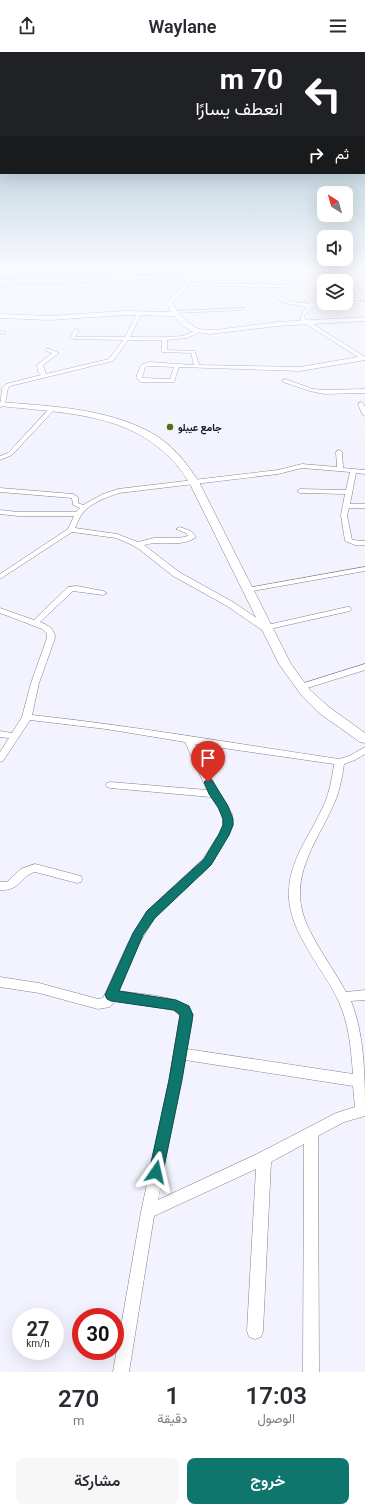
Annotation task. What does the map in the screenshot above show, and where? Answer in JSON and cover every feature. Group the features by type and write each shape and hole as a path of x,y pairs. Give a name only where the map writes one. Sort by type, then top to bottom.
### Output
{"street":[{"path":"132,328 126,340 112,360 8,385 5,388 1,405 51,410 115,420 135,428 163,444 179,461 194,482 265,627 285,664 301,687 324,710 365,739"},
{"path":"190,328 192,330 198,331 218,331 243,328"},
{"path":"313,328 364,359"},
{"path":"77,330 72,337 126,340 185,337 198,331"},
{"path":"162,364 165,339"},
{"path":"45,376 41,372 40,365 56,353 48,350"},
{"path":"164,351 193,352 197,367"},
{"path":"177,366 172,381 139,379 143,366 149,364 197,367 305,368 364,359"},
{"path":"285,381 312,390 324,392 365,391"},
{"path":"361,404 365,414"},
{"path":"0,458 10,454 51,410"},
{"path":"339,452 340,469"},
{"path":"0,577 71,530 78,514 84,507 105,495 118,491 285,471 296,467 365,472"},
{"path":"353,472 344,515 349,541 355,543 365,543"},
{"path":"0,490 73,496 75,497 75,504 84,507"},
{"path":"300,491 349,492"},
{"path":"346,506 365,506"},
{"path":"0,512 18,514 39,512 78,514"},
{"path":"137,545 154,540 178,540 189,539 192,537 189,532 180,529"},
{"path":"71,530 117,536 137,545 176,574 230,604 265,627 347,608"},
{"path":"247,590 365,569"},
{"path":"35,623 71,589 77,588 103,593"},
{"path":"0,610 35,623 51,633 51,638 35,683 27,717 0,759"},
{"path":"301,687 365,667"},
{"path":"27,717 106,726 188,740 339,762 352,758 365,750"},
{"path":"0,734 16,736"},
{"path":"1,983 39,988 98,1004 106,1003 111,995 138,933 151,914 203,867 224,835 228,825 228,819 223,806 214,794 188,740"},
{"path":"148,1212 264,1158 341,1117 364,1110 353,1028 349,1011 343,997 315,951 298,916 294,892 297,869 308,841 327,808 332,796 336,783 339,762"},
{"path":"110,785 214,794"},
{"path":"0,886 10,886 31,868 77,879"},
{"path":"111,995 176,1005 184,1010 186,1015 180,1054 148,1212 121,1372"},
{"path":"343,997 365,995"},
{"path":"180,1054 359,1081"},
{"path":"311,1133 311,1372"},
{"path":"255,1331 264,1158"}],"place":[{"name":"جامع عيبلو","path":"170,427"}],"route":[{"path":"156,1172 175,1080 186,1015 180,1006 111,995 138,933 151,914 199,872 215,851 224,835 228,825 227,814 208,782"}]}
